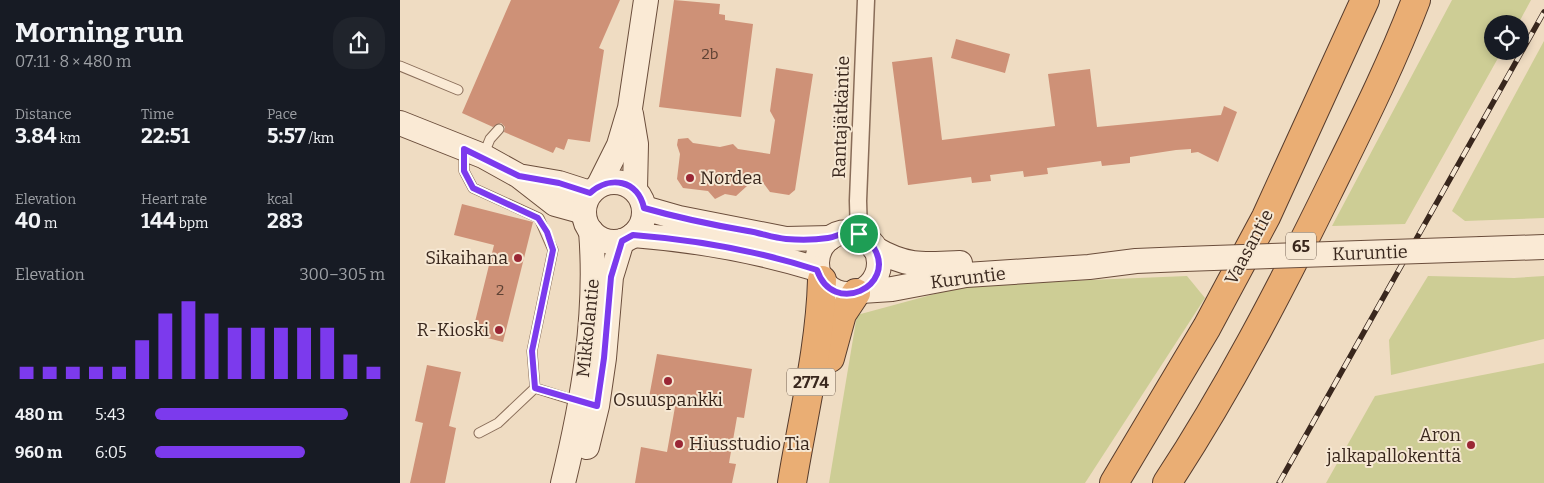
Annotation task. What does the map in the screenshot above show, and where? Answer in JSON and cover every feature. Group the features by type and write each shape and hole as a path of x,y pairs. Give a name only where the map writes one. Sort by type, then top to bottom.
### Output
{"highway":[{"name":"Vaasantie","path":"1114,483 1207,327 1266,217 1365,0"},
{"name":"65","path":"1167,483 1197,437 1275,296 1367,111 1416,0"},
{"name":"2774","path":"792,483 809,396 821,310 819,275"},
{"name":"2774","path":"809,483 834,341 842,314 858,292"}],"main road":[{"path":"591,205 619,145 630,108 646,0"},
{"path":"628,238 642,223 636,144 630,108"},
{"path":"400,123 474,153 519,176 559,183 591,205 600,238 610,242 628,238 721,244 781,258 819,275 837,292 858,292 870,284 878,270 878,258 866,241 847,232 830,238 786,239 679,218 640,199 617,181 591,205"},
{"name":"Mikkolantie","path":"579,483 588,404 589,337 594,275 591,205"},
{"name":"Mikkolantie","path":"563,483 604,358 611,277 628,238"},
{"path":"819,275 819,252 830,238"},
{"name":"Kuruntie","path":"866,241 899,261 928,266 1089,256 1136,261"},
{"name":"Kuruntie","path":"858,292 892,289 966,275 1089,267 1136,261 1544,247"}],"street":[{"name":"Rantajätkäntie","path":"866,0 858,201 866,241"}],"lane":[{"path":"400,66 458,90"},
{"path":"498,129 474,153 464,171 473,188 538,218 547,232 553,250 532,351 535,388"},
{"path":"535,388 588,404"},
{"path":"480,432 498,423 535,388"}],"green space":[{"path":"1452,0 1531,0 1523,15 1484,15 1484,60 1497,60 1405,224 1332,226"},
{"path":"1544,41 1544,218 1465,221 1452,211"},
{"path":"1187,276 1205,298 1085,483 829,483 857,315 968,285"},
{"path":"1428,276 1514,278 1544,276 1544,339 1391,375 1389,340"},
{"name":"Aron jalkapallokenttä","path":"1544,363 1544,483 1326,483 1375,396"}],"building":[{"path":"511,0 620,0 599,48 604,50 590,142 568,139 564,150 556,147 553,153 504,132 505,127 501,123 493,127 462,113"},
{"path":"674,0 720,4 719,14 725,15 725,20 753,24 741,117 659,107"},
{"path":"956,39 1010,54 1005,73 951,58"},
{"path":"932,57 942,140 1055,126 1048,74 1090,69 1097,127 1221,115 1224,106 1237,112 1218,162 1198,152 1191,153 1191,149 1176,150 1130,157 1130,163 1102,166 1101,161 1047,168 1048,174 1024,177 1023,171 990,175 991,181 972,183 971,177 908,185 892,62"},
{"path":"776,68 813,74 795,190 789,195 770,192 758,176 736,196 725,194 715,199 708,191 683,188 677,179 680,154 677,145 678,139 688,138 693,143 720,147 733,144 738,149 770,154 775,120 770,111"},
{"path":"462,204 533,222 503,342 472,334 494,245 454,235"},
{"path":"657,354 752,369 744,418 737,417 729,463 736,464 732,483 635,483 641,447 667,452 675,407 648,403"},
{"path":"427,365 461,372 449,426 456,428 445,483 410,483 423,423 415,421"}],"railway":[{"path":"1279,483 1544,12"}],"place":[{"name":"Nordea","path":"690,178"},
{"name":"Sikaihana","path":"518,258"},
{"name":"R-Kioski","path":"499,330"},
{"name":"Osuuspankki","path":"668,381"},
{"name":"Hiusstudio Tia","path":"679,444"},
{"name":"Aron jalkapallokenttä","path":"1471,445"}],"route":[{"path":"464,149 483,156 519,176 559,183 590,193 599,185 608,182 617,181 627,184 640,194 644,208 679,218 786,239 830,238 847,232 859,234 868,240 877,253 878,270 866,288 856,293 846,294 828,288 817,270 765,254 721,244 676,238 633,235 622,241 611,277 604,358 597,406 535,388 532,351 553,250 547,232 538,218 473,188 464,171 464,149"}]}
